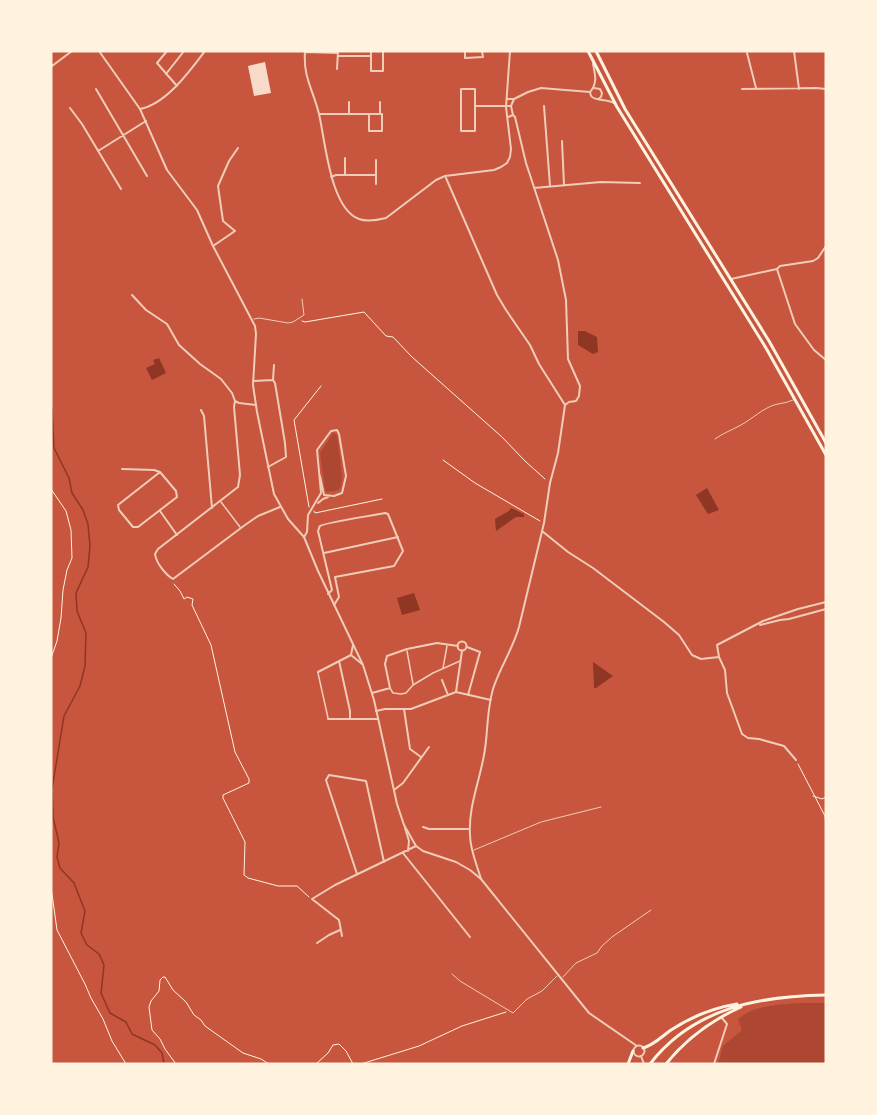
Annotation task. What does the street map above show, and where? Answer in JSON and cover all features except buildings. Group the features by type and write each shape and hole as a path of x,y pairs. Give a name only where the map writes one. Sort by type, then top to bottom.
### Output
{"main road":[{"path":"588,51 614,103 754,328 826,455"},
{"path":"596,51 625,109 769,341 826,442"},
{"path":"643,1048 651,1046 685,1021 724,1006 775,998 826,995"},
{"path":"666,1064 686,1042 716,1018 751,1002"},
{"path":"651,1063 672,1040 689,1027 720,1011 751,1002"},
{"path":"628,1064 633,1051"}],"street":[{"path":"52,65 71,51"},
{"path":"99,51 140,109 167,170 197,210 255,326 253,381 274,494 288,519 304,537 328,594 363,665 372,693 397,804 409,841 408,851"},
{"path":"167,51 157,63 177,86"},
{"path":"166,74 184,51"},
{"path":"140,109 148,108 177,86 205,51"},
{"path":"371,51 370,71 383,71 383,51"},
{"path":"465,51 465,58 483,57 483,51"},
{"path":"371,56 305,52 305,71 319,114 327,165 342,202 349,213 358,219 378,220 386,218 436,180 445,176 494,170 507,163 511,149 506,107 510,51"},
{"path":"794,51 799,89"},
{"path":"338,53 338,69"},
{"path":"747,53 756,88"},
{"path":"506,98 514,99 541,88 590,92 596,82 593,64"},
{"path":"594,88 598,88 602,93 598,99"},
{"path":"96,89 147,176"},
{"path":"461,89 475,89 476,106 476,131 461,131 461,89"},
{"path":"742,89 826,89"},
{"path":"590,92 592,98 614,103"},
{"path":"514,99 511,106 513,115 526,163 558,260 566,300 568,359 580,386 576,401 566,405"},
{"path":"349,102 349,114"},
{"path":"369,114 369,131 382,131 380,102"},
{"path":"476,106 511,106"},
{"path":"544,106 550,186"},
{"path":"70,108 121,189"},
{"path":"319,114 380,114"},
{"path":"507,117 513,115"},
{"path":"98,151 146,121"},
{"path":"562,141 564,185"},
{"path":"213,246 235,231 223,221 218,186 229,160 238,148"},
{"path":"345,158 345,175"},
{"path":"376,160 376,184"},
{"path":"331,177 376,175"},
{"path":"445,176 497,295 566,405 544,523 515,639 497,679 491,700 485,752 470,829 472,851 481,879"},
{"path":"534,188 601,182 640,183"},
{"path":"730,279 777,269 780,266 813,261 818,258 826,246"},
{"path":"777,269 795,324 814,350 826,360"},
{"path":"132,296 146,310 167,324 178,345 221,379 235,401 240,475 238,487 158,549 155,558 169,577 174,579 240,528 258,516 280,507"},
{"path":"268,467 286,457 273,380 274,365"},
{"path":"253,381 273,380"},
{"path":"235,401 256,405"},
{"path":"201,410 204,416 212,508"},
{"path":"304,537 308,515 321,495 317,450 331,431 337,430 346,476 343,492 320,500 312,509"},
{"path":"122,469 160,472 176,491 177,497 138,527 133,527 119,510 118,505 160,472"},
{"path":"320,477 324,495 334,496"},
{"path":"220,501 240,528"},
{"path":"160,511 177,535"},
{"path":"328,594 332,590 329,578 323,553 318,531 320,526 388,514 403,551 393,566 329,578"},
{"path":"542,531 567,552 593,568 664,622 679,635 692,655 701,658 719,657"},
{"path":"323,553 398,537"},
{"path":"334,605 339,597 335,577"},
{"path":"796,760 784,746 748,738 742,734 727,693 725,670 717,645 754,626 798,609 826,602"},
{"path":"754,626 826,609"},
{"path":"458,646 461,641 467,644 467,647 480,652 468,695"},
{"path":"460,661 413,685 406,693 401,694 393,693 390,688 385,664 387,656 407,649 437,644 458,646 462,651"},
{"path":"351,655 353,645"},
{"path":"443,669 447,645"},
{"path":"456,692 462,651 467,647"},
{"path":"407,649 413,685"},
{"path":"351,655 318,672 328,719 378,719"},
{"path":"351,655 363,665"},
{"path":"339,661 350,719"},
{"path":"442,680 448,695"},
{"path":"372,693 390,688"},
{"path":"376,711 411,709 456,692 491,700"},
{"path":"404,709 410,749 421,758"},
{"path":"394,790 403,783 429,747"},
{"path":"357,874 326,780 329,775 366,781 384,862"},
{"path":"404,825 416,846 423,852 456,862 481,879 589,1013 616,1033 643,1048 644,1053 641,1056 644,1064"},
{"path":"423,827 470,829"},
{"path":"342,936 339,920 312,899 335,885 416,846"},
{"path":"403,853 470,937"},
{"path":"317,943 328,934 341,929"},
{"path":"714,1064 727,1024 723,1018 716,1018"},
{"path":"637,1046 633,1051 636,1056 641,1056"}],"lane":[{"path":"252,319 288,323 304,315 302,299"},
{"path":"715,439 739,427 763,410 795,399"},
{"path":"472,851 541,822 601,807"},
{"path":"561,978 576,963 597,953 612,937 651,910"},
{"path":"452,974 513,1013 526,999 542,991 559,975"}],"path":[{"path":"298,319 305,322 364,312 386,336 393,338 550,483"},
{"path":"321,386 294,420 308,507 315,513 382,499"},
{"path":"443,460 475,483 544,523"},
{"path":"51,489 66,511 71,530 72,558 67,570 57,641 51,658"},
{"path":"174,579 174,584 184,599 187,597 193,599 192,605 211,645 235,752 249,779 249,783 224,795 223,798 244,842 244,875 278,886 297,886 312,899"},
{"path":"796,760 825,816 826,826"},
{"path":"813,796 826,797"},
{"path":"51,887 57,930 112,1041 126,1064"},
{"path":"176,1064 152,1030 149,1007 159,991 159,981 162,977 165,977 173,990 205,1026 243,1053 269,1064"},
{"path":"361,1064 419,1046 462,1026 509,1010"},
{"path":"316,1064 333,1045 339,1044 353,1064"}],"shaded area":[{"path":"578,331 585,331 597,337 598,352 593,354 578,345"},
{"path":"159,358 166,373 152,380 146,368 155,364 153,360"},
{"path":"333,433 337,435 342,471 341,484 338,490 327,492 320,453"},
{"path":"707,488 719,510 708,514 696,495"},
{"path":"511,508 524,514 524,517 516,517 496,531 495,519"},
{"path":"414,593 420,610 402,615 397,598"},
{"path":"593,662 613,676 596,688 594,688"},
{"path":"799,1003 826,1003 826,1064 718,1064 723,1046 742,1030 738,1019 759,1008"}],"waterway":[{"path":"51,408 54,448 69,478 72,493 83,510 88,524 90,546 88,567 76,593 77,611 86,633 85,666 80,686 64,716 52,789 53,817 59,843 57,857 60,868 74,883 85,911 81,933 87,945 99,954 104,965 101,993 110,1013 126,1022 132,1034 155,1045 162,1053 164,1064"}]}
